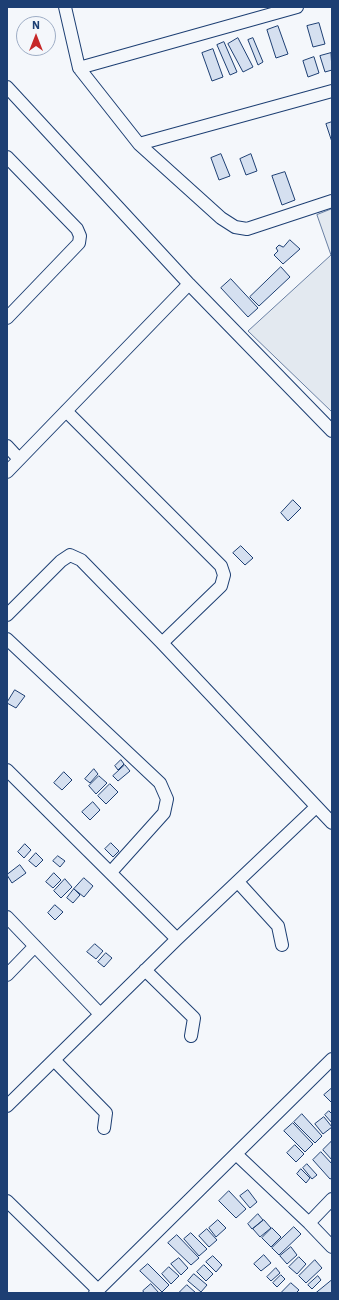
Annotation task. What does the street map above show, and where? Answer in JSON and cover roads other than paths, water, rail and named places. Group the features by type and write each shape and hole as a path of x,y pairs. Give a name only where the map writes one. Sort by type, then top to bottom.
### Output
{"street":[{"path":"66,7 79,68 139,144 221,218 235,226 248,229 332,201"},
{"path":"79,68 297,7"},
{"path":"7,87 189,284 332,431"},
{"path":"139,144 332,91"},
{"path":"7,157 77,229 80,236 79,243 10,310"},
{"path":"7,472 189,284"},
{"path":"66,411 221,566 224,575 220,586 162,643"},
{"path":"7,446 19,459"},
{"path":"7,615 61,561 70,555 82,560 332,823"},
{"path":"7,639 160,783 167,799 164,813 111,872"},
{"path":"7,770 177,938"},
{"path":"7,1106 177,938 316,807"},
{"path":"238,882 278,926 282,945"},
{"path":"7,917 100,1014"},
{"path":"7,975 34,946"},
{"path":"145,970 194,1018 191,1036"},
{"path":"7,1201 96,1292 332,1059"},
{"path":"54,1060 106,1113 104,1128"},
{"path":"236,1154 309,1223 332,1247"},
{"path":"309,1223 332,1199"}]}
